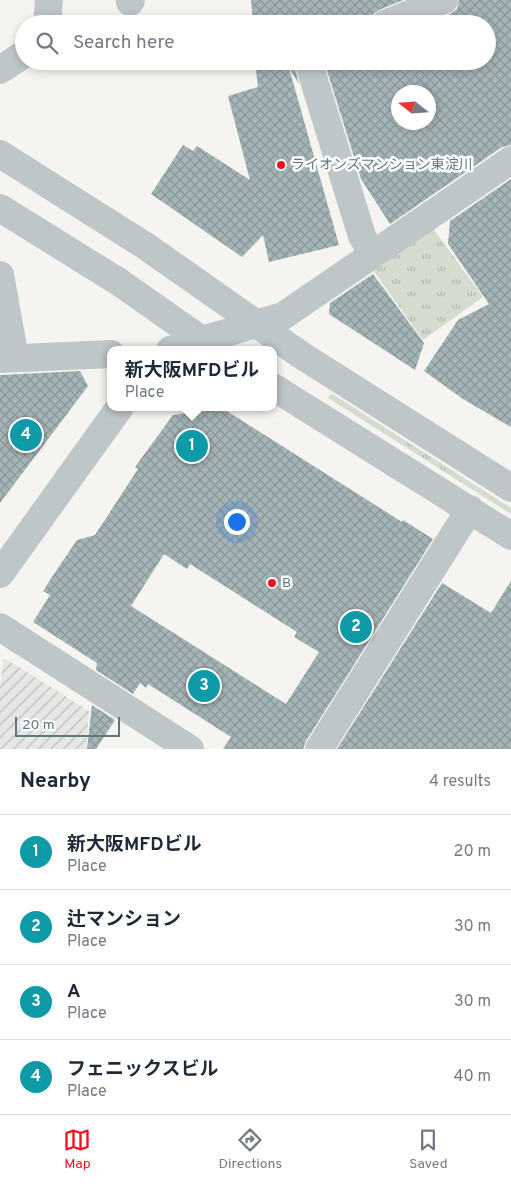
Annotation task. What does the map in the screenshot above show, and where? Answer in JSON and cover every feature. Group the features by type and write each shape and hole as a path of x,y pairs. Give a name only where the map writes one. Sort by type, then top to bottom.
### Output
{"street":[{"path":"47,15 48,0"},
{"path":"407,15 444,0"},
{"path":"0,70 15,60"},
{"path":"311,70 362,236 373,254"},
{"path":"0,154 144,245 301,355 511,488"},
{"path":"0,208 119,282 209,345 256,324 283,316 511,160"},
{"path":"0,275 7,359 107,354"},
{"path":"277,389 511,536"},
{"path":"0,574 117,411"},
{"path":"319,749 470,509"},
{"path":"0,627 190,749"}],"shaded area":[{"path":"6,659 89,711 86,749 0,749 0,688 3,660"}],"green space":[{"path":"432,227 483,297 423,340 373,270"},
{"path":"331,393 511,508 511,514 328,398"}],"building":[{"path":"251,0 403,0 372,15 252,15"},
{"path":"459,0 511,0 511,145 502,147 390,224 361,179 327,70 496,70 496,15 448,15 457,9"},
{"name":"ライオンズマンション東淀川","path":"256,70 290,70 339,245 269,262 263,235 242,257 151,194 183,145 193,151 197,146 250,180 228,96 258,87"},
{"name":"ライオンズマンション東淀川","path":"290,70 295,70 299,84"},
{"path":"511,179 511,427 463,399 424,371 458,320 489,304 448,244 450,221"},
{"path":"373,274 424,343 415,370 329,314 330,303"},
{"path":"80,371 88,386 0,503 0,375"},
{"path":"201,411 227,411 402,522 403,520 433,539 306,741 303,749 223,749 231,737 148,684 146,688 140,683 133,694 96,670 97,663 33,622 50,595 43,591 62,562 77,540 95,535 138,469 135,467 173,415","holes":["164,554 187,569 190,564 297,632 294,637 319,652 286,704 131,606"]},
{"path":"511,581 511,749 337,749 442,583 491,613"},
{"path":"92,705 115,720 96,749 87,749"}],"place":[{"name":"ライオンズマンション東淀川","path":"281,165"},
{"name":"フェニックスビル","path":"26,435"},
{"name":"新大阪MFDビル","path":"192,446"},
{"name":"B","path":"272,583"},
{"name":"辻マンション","path":"356,627"},
{"name":"A","path":"204,686"}]}
